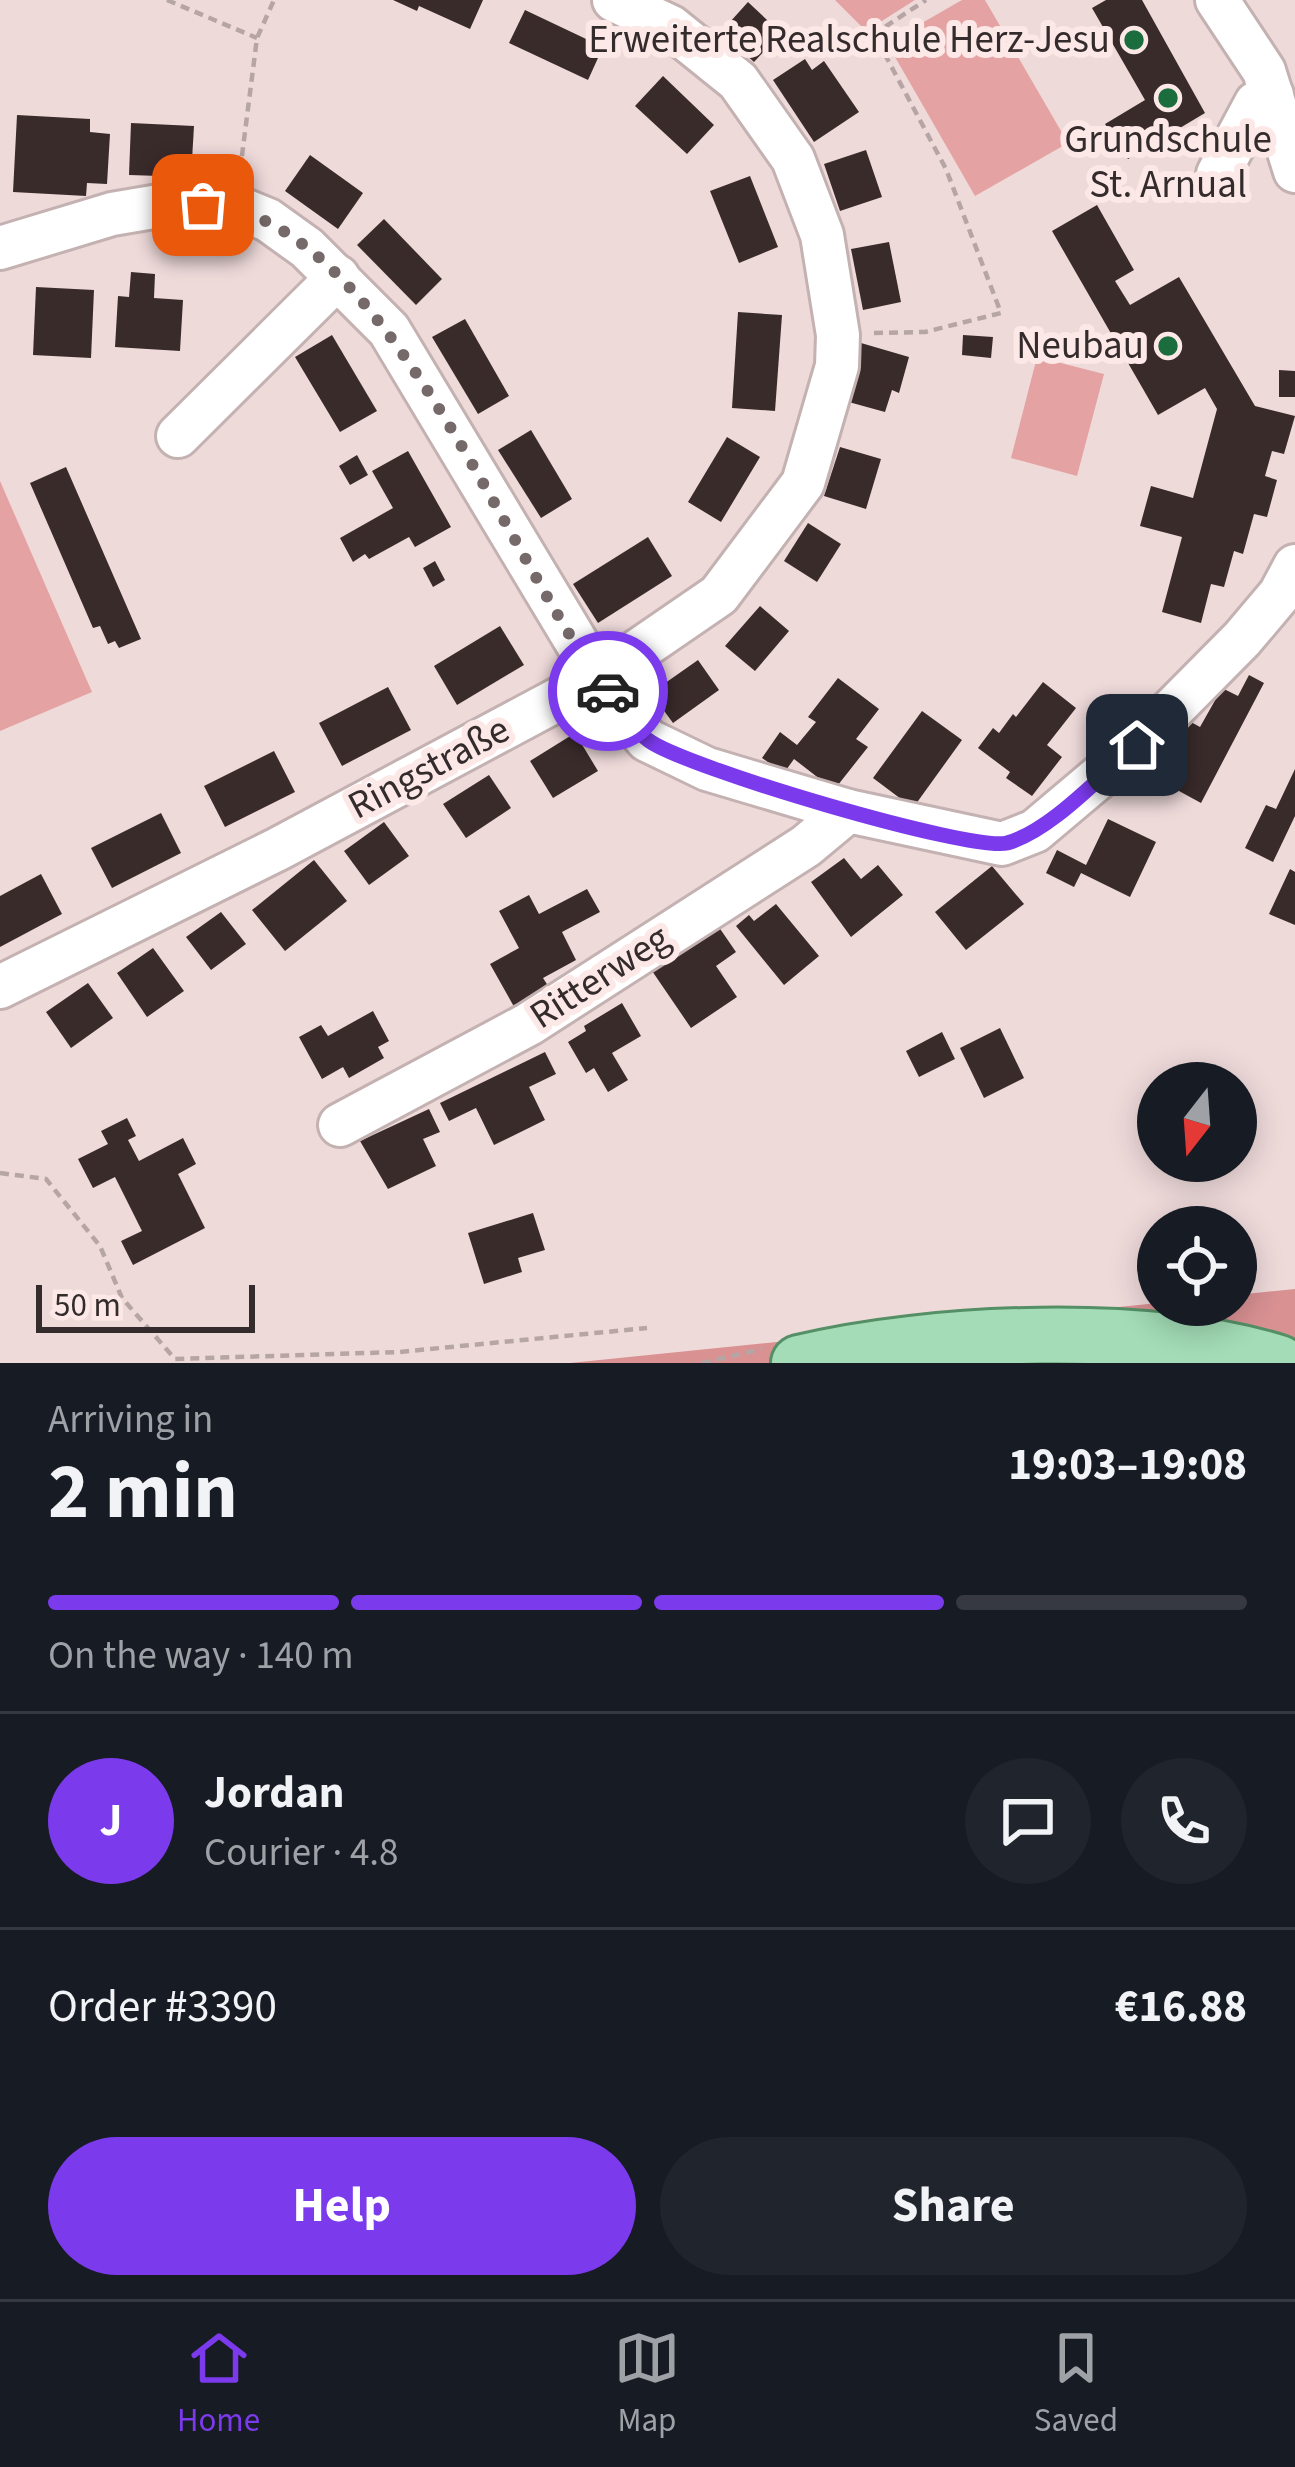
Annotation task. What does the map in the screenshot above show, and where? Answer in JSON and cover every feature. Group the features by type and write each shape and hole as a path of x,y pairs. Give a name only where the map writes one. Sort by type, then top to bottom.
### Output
{"main road":[{"path":"800,1363 925,1342 1079,1336 1168,1341 1279,1363"}],"street":[{"name":"Ringstraße","path":"0,987 278,849 598,678 719,595 803,483 836,366 838,335 822,235 793,159 738,81 670,27 614,0"},
{"path":"1217,0 1277,74 1295,171"},
{"path":"1218,173 1277,74"},
{"path":"0,248 112,214 172,204 234,206 268,220 307,248 388,330 598,678 647,740 706,769 848,811 1002,844 1035,831 1137,745 1242,639 1280,594 1295,566"},
{"path":"178,436 338,277"},
{"name":"Ritterweg","path":"340,1125 529,1024 806,846 848,811"}],"path":[{"path":"167,0 256,38"},
{"path":"243,154 256,38 274,0"},
{"path":"838,335 925,332 1001,313 946,169 874,34 926,0"},
{"path":"0,1173 46,1179 100,1246 122,1298 175,1359 399,1352 647,1328"}],"shaded area":[{"path":"835,0 915,0 866,31"},
{"path":"962,0 985,0 1068,143 975,196 887,43"},
{"path":"1037,357 1104,374 1077,476 1011,458"},
{"path":"0,481 92,692 0,731"},
{"path":"1295,1289 1295,1363 570,1363 1137,1305 1137,1326 1257,1326 1257,1293"}],"building":[{"path":"393,0 483,0 470,29"},
{"path":"1106,0 1142,0 1205,113 1128,159 1105,124 1145,100 1092,8"},
{"path":"748,2 781,33 754,62 721,32"},
{"path":"525,10 603,47 588,80 509,43"},
{"path":"805,59 812,70 824,61 859,112 814,142 773,80"},
{"path":"663,76 714,125 687,154 635,106"},
{"path":"17,115 90,119 90,132 110,134 107,184 87,183 86,196 13,192"},
{"path":"131,123 194,126 191,177 129,175"},
{"path":"866,150 882,197 840,211 824,164"},
{"path":"310,155 363,193 338,229 285,191"},
{"path":"750,176 778,247 739,263 710,191"},
{"path":"1097,205 1134,270 1115,281 1130,305 1179,277 1255,406 1295,416 1284,454 1272,451 1265,476 1277,480 1267,517 1254,514 1243,554 1234,551 1224,587 1211,584 1201,623 1162,612 1182,537 1140,526 1151,486 1193,498 1217,409 1205,388 1158,415 1052,231"},
{"path":"384,219 442,279 416,305 357,245"},
{"path":"889,242 901,302 863,310 851,249"},
{"path":"131,272 155,274 154,298 183,300 180,351 115,347 118,296 129,297"},
{"path":"36,287 94,290 91,358 33,355"},
{"path":"738,312 782,315 775,411 732,408"},
{"path":"465,319 509,396 478,414 432,337"},
{"path":"332,335 377,411 340,432 295,357"},
{"path":"963,335 993,337 991,358 962,355"},
{"path":"861,343 909,357 899,393 892,390 885,412 845,401"},
{"path":"1279,370 1295,371 1295,397 1279,397"},
{"path":"531,430 572,499 541,518 498,450"},
{"path":"727,437 760,457 721,522 688,502"},
{"path":"840,447 881,459 866,509 824,496"},
{"path":"408,451 451,527 415,547 409,537 369,559 365,554 353,562 340,538 393,508 372,471"},
{"path":"357,455 368,475 350,485 339,466"},
{"path":"66,467 141,639 119,648 115,641 108,644 100,626 93,628 30,483"},
{"path":"808,523 841,544 817,582 784,561"},
{"path":"648,537 672,576 598,623 573,584"},
{"path":"435,561 445,580 433,587 423,568"},
{"path":"760,606 789,631 755,671 725,646"},
{"path":"500,626 524,665 457,705 434,666"},
{"path":"698,660 719,690 673,723 651,693"},
{"path":"1249,675 1264,683 1201,803 1157,779 1189,721 1200,727 1222,688 1238,696"},
{"path":"838,678 879,709 856,739 868,747 834,790 794,759 784,773 762,758 780,732 797,745 816,722 808,717"},
{"path":"1043,682 1076,708 1047,745 1062,757 1032,796 1006,778 1010,772 978,748 993,728 999,733 1013,714 1016,717"},
{"path":"388,687 411,730 342,766 319,723"},
{"path":"922,711 962,740 913,808 873,778"},
{"path":"575,733 598,771 553,798 530,761"},
{"path":"274,751 295,792 225,827 204,786"},
{"path":"1295,769 1295,816 1273,862 1245,848 1266,805 1276,809"},
{"path":"489,775 511,808 466,838 443,804"},
{"path":"161,813 181,853 112,888 91,848"},
{"path":"1108,819 1156,842 1130,897 1081,873 1074,887 1046,873 1057,850 1086,865"},
{"path":"384,822 409,856 369,885 344,851"},
{"path":"844,858 861,879 878,865 903,895 851,937 811,882"},
{"path":"314,860 347,901 285,951 252,910"},
{"path":"992,866 1024,904 966,950 935,912"},
{"path":"1290,869 1295,872 1295,925 1269,914"},
{"path":"41,874 62,914 0,947 0,896"},
{"path":"587,889 600,912 562,932 576,960 543,978 552,992 517,1012 490,964 519,948 499,911 529,895 539,914"},
{"path":"776,904 819,956 784,985 736,926 749,915 754,921"},
{"path":"221,912 246,944 211,970 186,937"},
{"path":"714,920 736,952 716,966 737,997 691,1028 648,965"},
{"path":"153,948 184,991 147,1017 117,973"},
{"path":"88,983 113,1018 71,1048 46,1012"},
{"path":"622,1003 641,1036 612,1053 628,1080 608,1092 594,1068 586,1073 568,1042 586,1031 584,1026"},
{"path":"373,1011 389,1041 378,1047 384,1058 349,1078 343,1067 322,1079 299,1037 321,1025 328,1036"},
{"path":"1000,1028 1024,1078 984,1098 960,1048"},
{"path":"942,1032 955,1059 919,1077 906,1051"},
{"path":"545,1052 556,1074 529,1087 545,1120 494,1145 476,1108 449,1121 440,1103"},
{"path":"429,1109 440,1132 423,1139 436,1166 388,1189 360,1141"},
{"path":"127,1118 136,1136 128,1140 139,1161 183,1138 196,1164 178,1174 205,1228 133,1265 121,1241 142,1231 115,1177 93,1188 78,1159 108,1144 101,1131"},
{"path":"533,1213 545,1250 518,1258 522,1272 484,1284 468,1233"}],"way so far":[{"path":"203,205 234,206 268,220 307,248 388,330 608,691"}],"place":[{"name":"Erweiterte Realschule Herz-Jesu","path":"1134,40"},
{"name":"Grundschule St. Arnual","path":"1168,98"},
{"name":"Neubau","path":"1168,346"}],"route":[{"path":"608,691 647,740 706,769 848,811 1002,844 1035,831 1137,745"}]}
